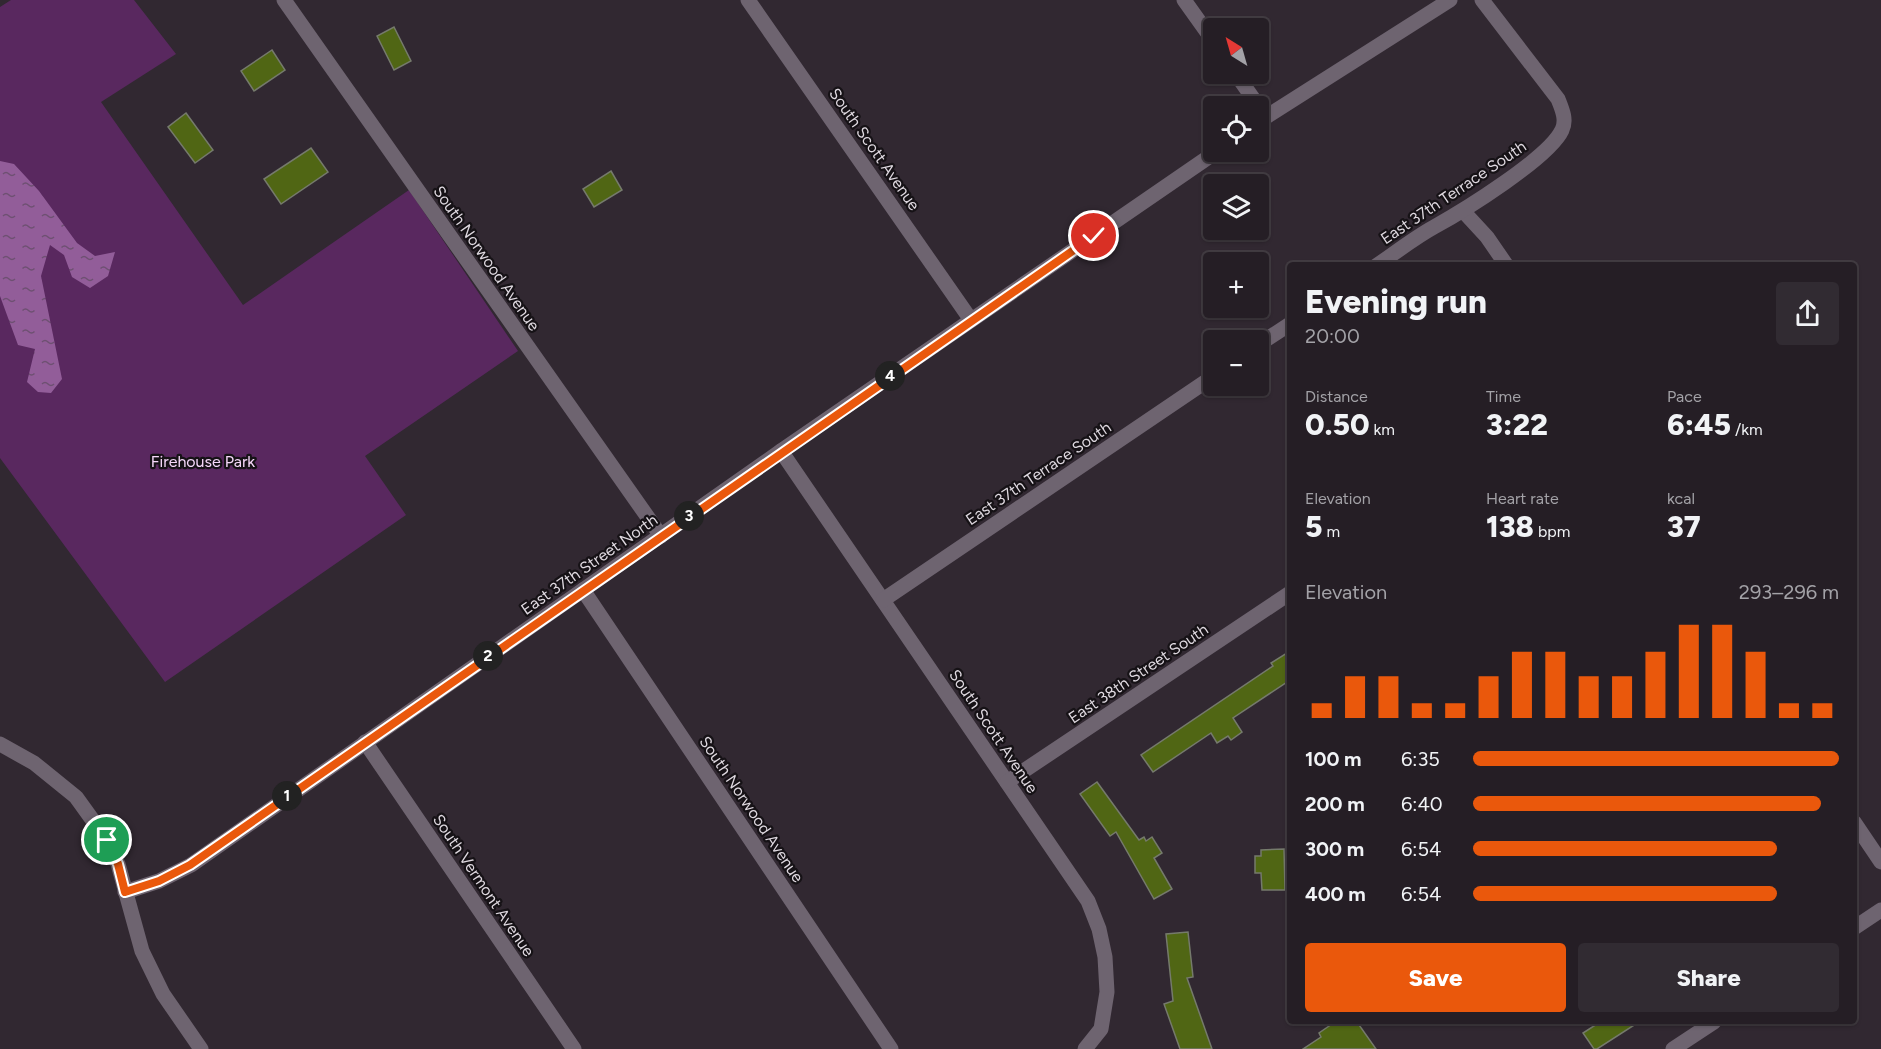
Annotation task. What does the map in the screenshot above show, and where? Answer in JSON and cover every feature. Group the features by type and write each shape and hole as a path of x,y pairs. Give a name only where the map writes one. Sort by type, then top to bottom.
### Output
{"street":[{"name":"South Norwood Avenue","path":"284,0 661,536"},
{"name":"South Scott Avenue","path":"748,0 971,320"},
{"path":"1184,0 1203,27"},
{"path":"1269,116 1450,0"},
{"name":"East 37th Terrace South","path":"1382,262 1433,227 1462,211 1550,148 1563,129 1564,114 1558,99 1482,0"},
{"name":"East 37th Street North","path":"125,892 159,881 190,865 781,452 1203,161"},
{"path":"1462,211 1486,237 1504,262"},
{"path":"1269,338 1287,326"},
{"name":"East 37th Terrace South","path":"883,600 1203,383"},
{"name":"South Scott Avenue","path":"781,452 1088,902 1099,929 1105,957 1107,993 1101,1029 1085,1049"},
{"name":"South Norwood Avenue","path":"583,590 891,1049"},
{"name":"East 38th Street South","path":"1007,782 1287,595"},
{"name":"South Vermont Avenue","path":"365,742 574,1049"},
{"path":"0,744 34,763 76,797 107,840 118,864 142,951 164,994 201,1049"},
{"path":"1857,826 1881,862"},
{"path":"1857,926 1881,910"},
{"path":"1673,1049 1711,1024"}],"green space":[{"name":"Firehouse Park","path":"11,0 134,0 176,54 101,102 243,305 409,190 518,351 365,456 406,515 165,682 0,458 0,7"}],"water":[{"path":"0,161 14,164 39,191 77,243 95,256 115,252 108,276 90,288 72,277 64,255 50,245 41,276 62,379 51,393 38,392 27,382 35,349 18,345 0,296"}],"building":[{"path":"394,27 411,61 394,70 377,36"},
{"path":"272,50 285,70 254,91 241,71"},
{"path":"186,113 213,150 195,163 168,127"},
{"path":"311,148 328,172 281,204 264,179"},
{"path":"611,171 622,190 594,207 583,189"},
{"path":"1287,653 1287,682 1233,718 1242,732 1231,740 1228,736 1217,743 1211,733 1153,772 1141,755 1273,666 1271,663"},
{"path":"1097,782 1139,840 1144,837 1146,841 1152,837 1162,853 1154,858 1172,889 1154,899 1116,832 1110,836 1080,794"},
{"path":"1284,849 1285,890 1262,890 1261,873 1255,873 1255,856 1261,856 1261,850"},
{"path":"1188,932 1193,977 1187,978 1212,1049 1180,1049 1164,1004 1173,1001 1166,934"},
{"path":"1332,1024 1358,1024 1376,1049 1303,1049 1321,1037 1319,1033"},
{"path":"1597,1024 1636,1024 1597,1049 1594,1049 1583,1033"}],"route":[{"path":"107,840 118,864 125,892 159,881 190,865 1094,236"}]}
